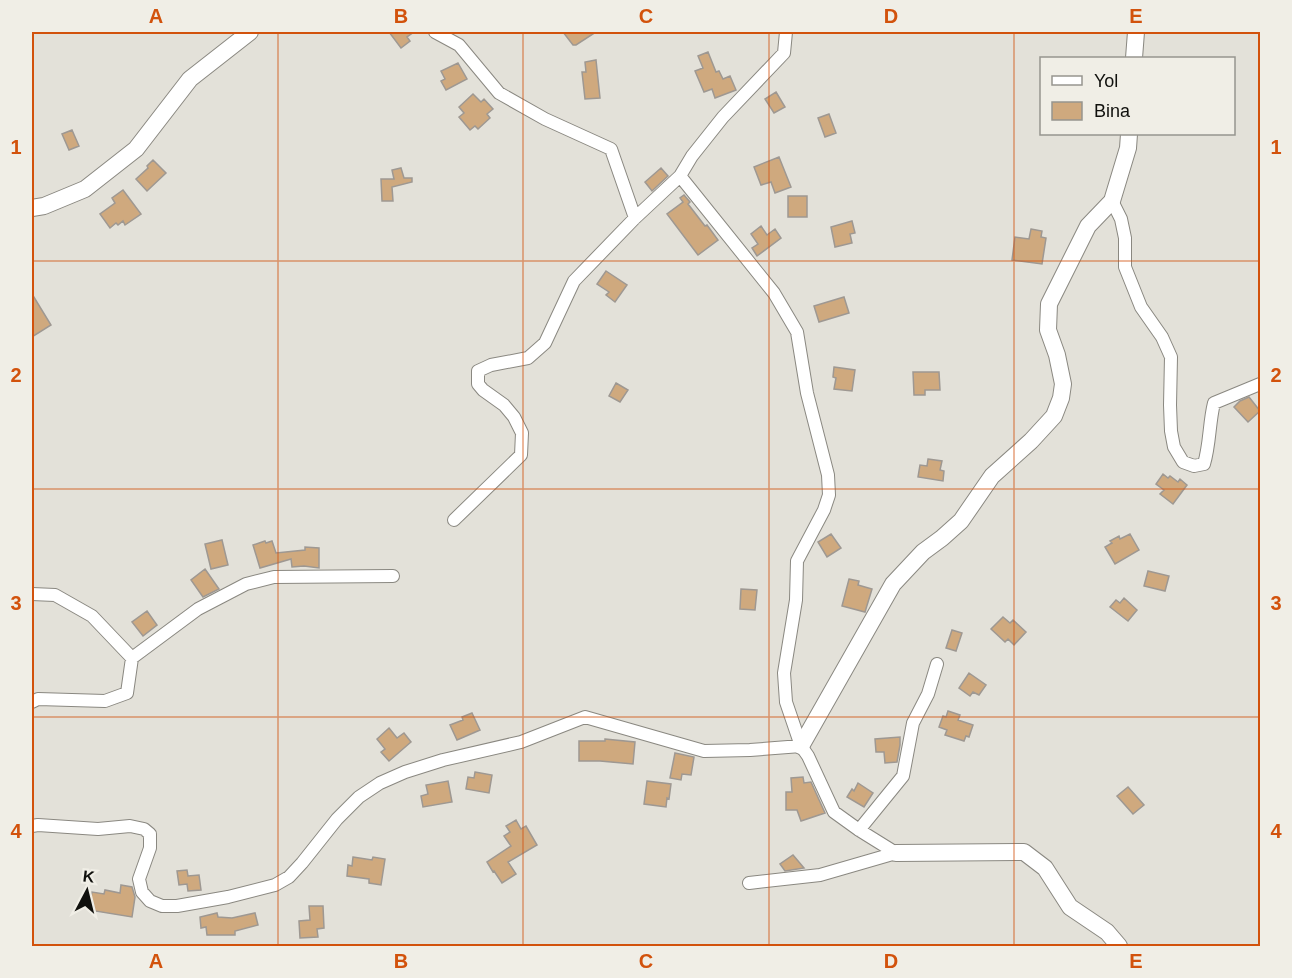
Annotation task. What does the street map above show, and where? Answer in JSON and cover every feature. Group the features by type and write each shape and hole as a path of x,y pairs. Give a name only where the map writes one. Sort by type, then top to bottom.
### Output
{"street":[{"path":"32,208 44,206 85,189 136,148 190,79 250,32"},
{"path":"435,32 459,45 499,93 545,119 611,149 634,218"},
{"path":"454,520 521,455 522,433 514,417 504,405 478,384 478,371 491,365 528,358 545,343 574,281 634,218 680,176 692,156 723,117 784,53 786,32"},
{"path":"1134,57 1136,32"},
{"path":"801,746 893,584 923,552 961,521 992,476 1031,441 1054,416 1061,398 1063,384 1057,355 1048,330 1049,304 1088,226 1112,201 1128,148 1129,135"},
{"path":"680,176 774,293 797,332 807,393 828,476 829,495 825,510 797,561 796,600 784,673 786,702 801,746 834,812 896,853"},
{"path":"1112,201 1121,219 1125,238 1125,267 1141,307 1162,337 1172,357 1171,431 1174,447 1183,462 1194,466 1204,464 1208,452 1214,403 1260,384"},
{"path":"32,702 38,699 105,701 127,693 132,658 198,609 246,584 274,577 393,576"},
{"path":"32,594 55,595 92,615 132,658"},
{"path":"859,830 903,776 913,723 928,694 937,664"},
{"path":"32,826 98,829 130,826 144,829 150,834 150,848 139,879 142,891 150,901 162,906 177,906 237,895 275,885 289,877 337,819 359,797 380,783 443,759 521,742 585,717 704,751 801,746"},
{"path":"749,883 820,875 896,853 1024,852 1045,868 1070,907 1107,932 1119,946"}],"building":[{"path":"389,32 414,32 407,37 410,41 401,48"},
{"path":"563,32 596,32 573,45"},
{"path":"708,52 716,72 719,71 723,79 730,76 736,90 715,98 712,89 704,92 695,71 703,68 698,56"},
{"path":"596,60 600,98 585,99 582,72 586,72 585,62"},
{"path":"458,63 467,79 446,90 441,81 445,79 441,71"},
{"path":"776,92 785,107 774,113 765,99"},
{"path":"473,94 481,102 484,99 493,109 487,114 490,118 478,129 475,126 470,130 459,117 464,113 459,107"},
{"path":"829,114 836,133 825,137 818,118"},
{"path":"72,130 79,146 69,150 62,134"},
{"path":"779,157 791,187 775,193 771,182 761,185 754,167"},
{"path":"153,160 166,173 147,191 136,179"},
{"path":"401,168 404,178 412,178 412,182 392,187 393,201 382,201 381,179 394,179 392,170"},
{"path":"661,168 668,176 652,191 645,182"},
{"path":"123,190 141,214 125,225 123,221 110,228 100,214 115,203 112,198"},
{"path":"684,195 690,202 688,204 718,240 698,255 667,214 683,202 680,198"},
{"path":"788,196 807,196 807,217 788,217"},
{"path":"852,221 855,233 850,234 852,243 835,247 831,227"},
{"path":"761,226 767,235 775,229 781,238 757,256 752,248 758,244 751,234"},
{"path":"1031,229 1042,231 1041,237 1046,238 1042,264 1012,260 1015,237 1029,239"},
{"path":"606,271 627,285 615,302 606,295 609,292 597,284"},
{"path":"32,294 51,325 32,337"},
{"path":"844,297 849,313 819,322 814,306"},
{"path":"834,367 855,370 852,391 834,389 836,378 833,377"},
{"path":"913,372 939,372 940,390 925,390 925,395 914,395"},
{"path":"616,383 628,390 620,402 609,396"},
{"path":"1249,397 1260,411 1248,422 1234,407"},
{"path":"928,459 942,461 940,470 944,471 943,481 918,477 920,465 927,466"},
{"path":"1163,474 1178,482 1180,479 1187,485 1173,504 1160,494 1164,490 1156,484"},
{"path":"831,534 841,548 827,557 818,542"},
{"path":"1130,534 1139,550 1115,564 1105,547 1119,536 1120,539"},
{"path":"222,540 228,565 211,569 205,544"},
{"path":"265,541 266,543 272,541 276,553 305,550 305,547 319,548 319,568 292,567 291,559 260,568 253,545"},
{"path":"205,569 219,589 203,597 191,580"},
{"path":"1148,571 1169,576 1165,591 1144,586"},
{"path":"849,579 859,581 858,585 872,589 865,612 842,606"},
{"path":"741,589 757,590 755,610 740,609"},
{"path":"1124,598 1137,610 1128,621 1110,607 1116,600 1120,603"},
{"path":"147,611 157,625 143,636 132,622"},
{"path":"1003,617 1010,623 1013,620 1026,632 1014,645 1008,639 1005,642 991,629"},
{"path":"952,630 962,633 956,651 946,648"},
{"path":"969,673 986,685 979,695 973,692 970,696 959,688"},
{"path":"948,711 960,715 958,720 973,725 969,737 966,736 964,741 945,735 947,730 939,727 943,716 946,717"},
{"path":"472,713 480,730 457,740 450,725 463,720 462,717"},
{"path":"389,728 397,738 404,733 411,742 389,761 381,752 385,749 377,739"},
{"path":"900,737 897,762 885,763 884,752 876,752 875,739"},
{"path":"605,739 635,742 633,764 579,761 579,741 605,741"},
{"path":"675,753 694,757 691,775 682,774 681,780 670,778"},
{"path":"475,772 492,775 489,793 466,789 468,777 474,778"},
{"path":"803,777 804,783 811,782 825,813 801,821 797,810 786,810 786,792 792,792 791,778"},
{"path":"448,781 452,802 423,807 421,796 428,794 426,785"},
{"path":"647,781 671,784 666,807 644,804"},
{"path":"858,783 873,793 864,807 847,797"},
{"path":"1128,787 1144,805 1133,814 1117,796"},
{"path":"516,820 521,829 526,826 537,845 508,862 516,874 502,883 487,862 511,846 504,836 510,832 506,826"},
{"path":"793,855 804,868 785,871 780,864"},
{"path":"353,857 372,860 373,857 385,859 381,885 369,883 369,879 347,876 348,865 352,866"},
{"path":"187,870 188,876 199,875 201,890 188,891 187,884 179,885 177,871"},
{"path":"121,885 132,887 135,897 132,917 89,910 92,892 104,894 105,890 120,893"},
{"path":"309,906 323,906 324,928 317,929 318,937 300,938 299,921 310,920"},
{"path":"217,913 218,917 232,918 255,913 258,925 235,931 235,935 207,935 206,927 201,928 200,917"}]}
